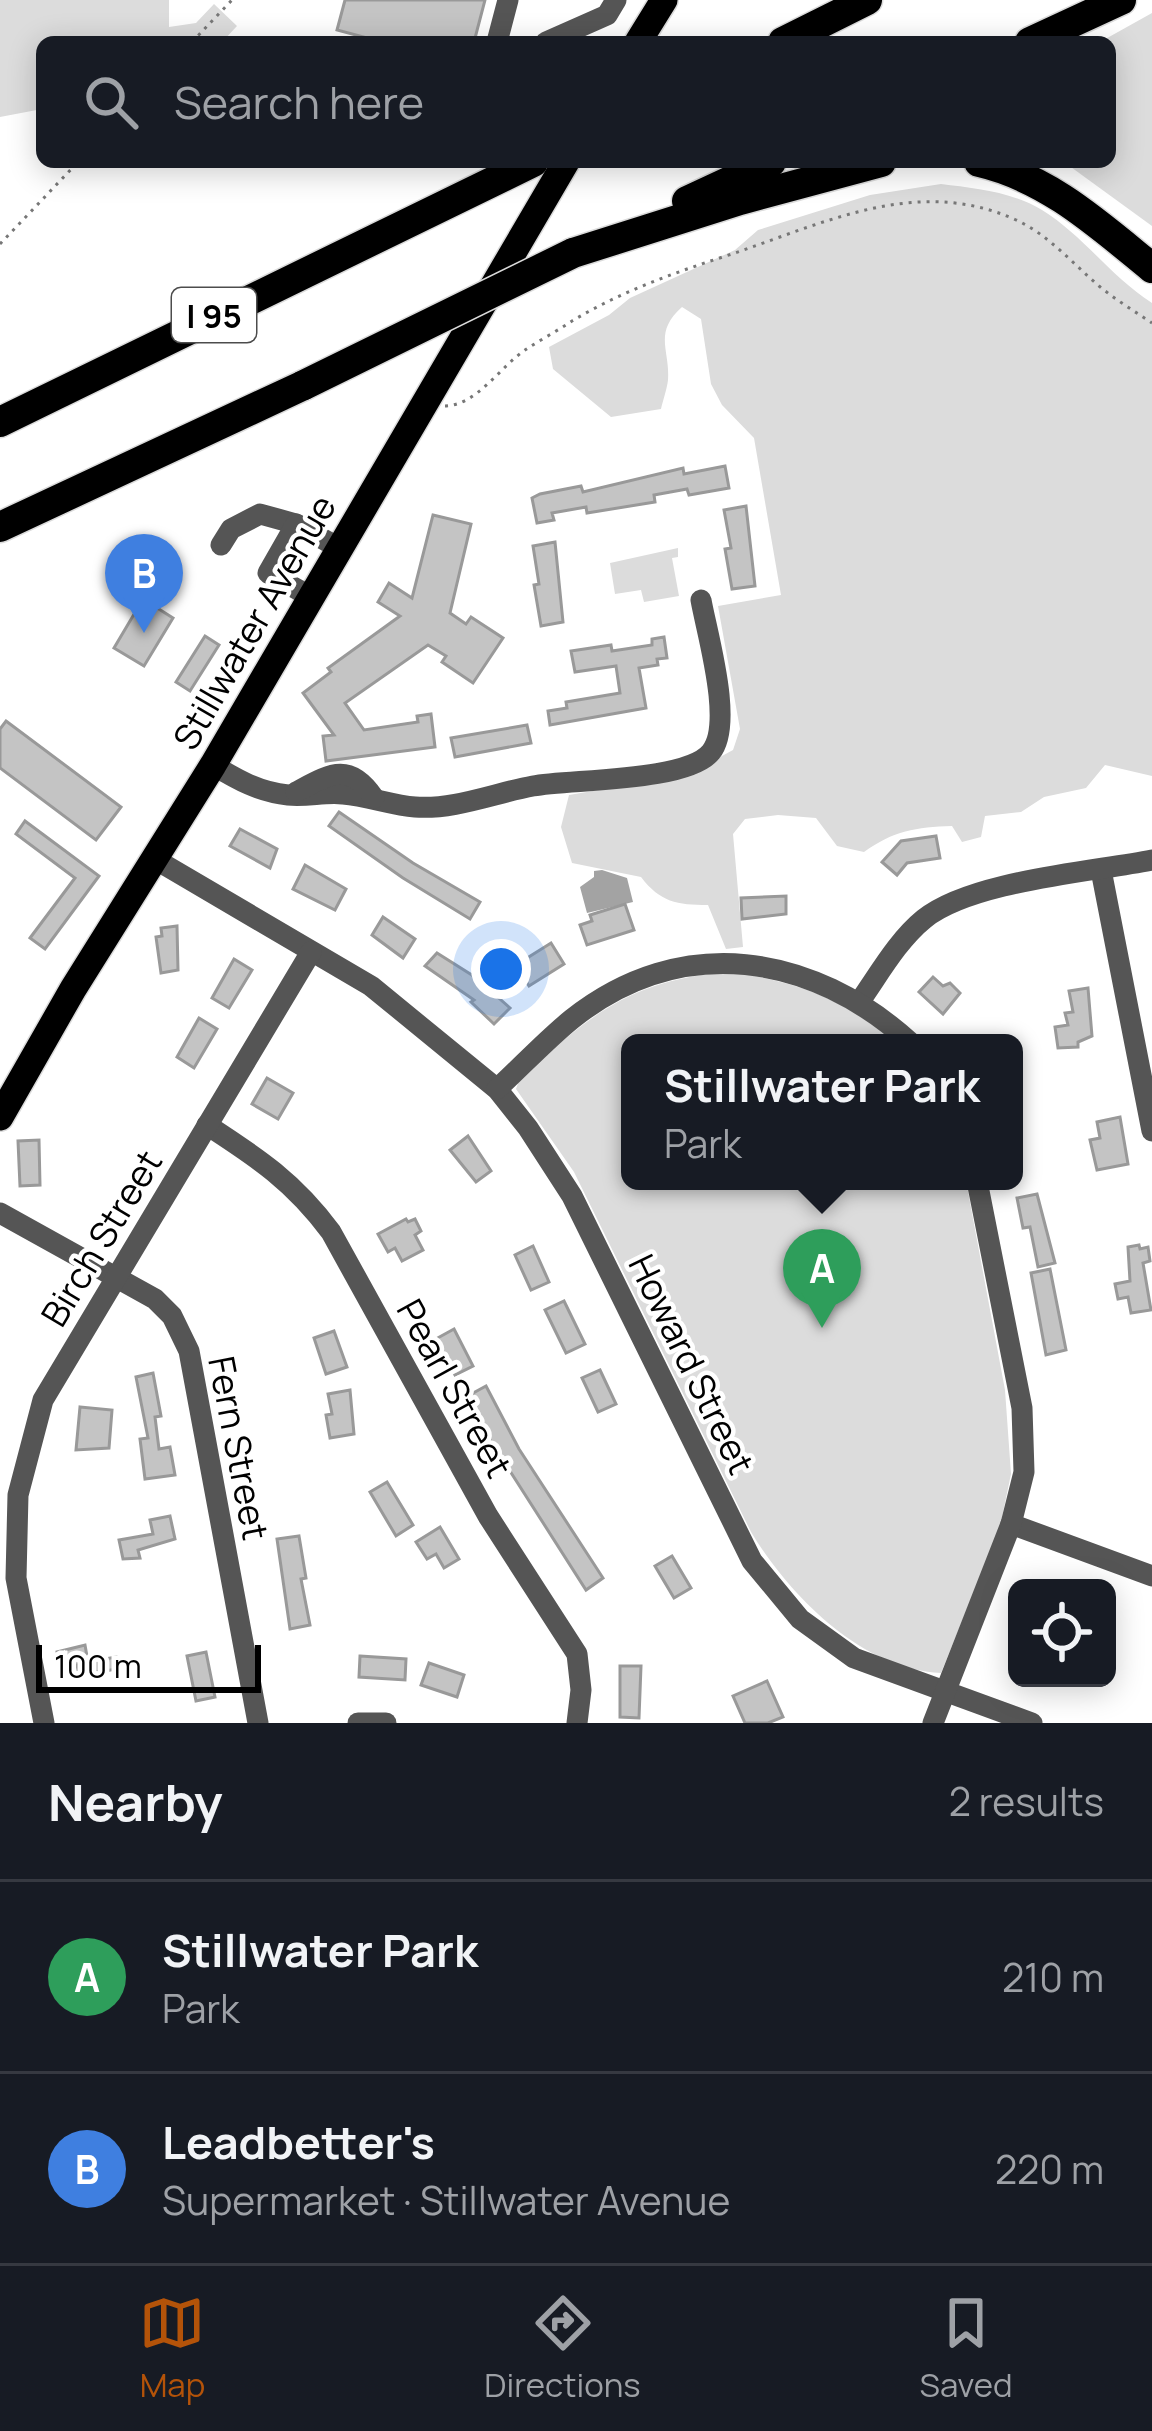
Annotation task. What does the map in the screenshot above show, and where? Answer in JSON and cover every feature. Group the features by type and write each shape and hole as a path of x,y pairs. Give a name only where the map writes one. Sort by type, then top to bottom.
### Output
{"highway":[{"path":"795,36 867,0"},
{"path":"1043,36 1121,0"},
{"name":"I 95","path":"0,422 519,168"},
{"path":"0,527 758,168"},
{"path":"573,254 859,168"},
{"path":"999,168 1029,177 1075,205 1152,268"}],"main road":[{"path":"642,36 664,0"},
{"name":"Stillwater Avenue","path":"0,1117 213,765 562,168"}],"street":[{"path":"499,36 508,0"},
{"path":"560,36 607,15 616,0"},
{"path":"220,545 231,529 260,514 296,524 339,548"},
{"path":"296,524 268,573 311,597"},
{"path":"213,765 252,788 290,796 336,793 414,807 690,766 710,753 719,730 719,699 701,600"},
{"name":"Howard Street","path":"153,858 370,986 497,1089 572,1196 752,1561 776,1595 823,1638 854,1658 1032,1723"},
{"path":"860,1001 903,940 942,907 978,893 1152,860"},
{"path":"1101,870 1145,1055 1152,1131"},
{"name":"Birch Street","path":"44,1723 16,1578 18,1495 43,1400 311,952"},
{"path":"497,1089 572,1018 642,980 680,970 741,964 810,977 860,1001 900,1034"},
{"name":"Pearl Street","path":"207,1125 270,1166 303,1195 331,1232 488,1516 577,1654 581,1690 577,1723"},
{"path":"933,1723 1011,1524 1024,1472 1022,1408 979,1190"},
{"name":"Fern Street","path":"0,1213 154,1299 172,1316 189,1351 258,1723"},
{"path":"1011,1524 1152,1576"},
{"path":"358,1723 386,1723"}],"path":[{"path":"198,36 232,0"},
{"path":"0,244 72,168"},
{"path":"419,410 460,405 526,350 603,304 662,277 840,215 914,201 965,203 1018,221 1063,251 1111,296 1152,322"}],"shaded area":[{"path":"0,0 169,0 169,27 196,23 214,4 237,26 228,36 36,36 36,110 0,117"},
{"path":"1152,13 1152,226 1072,168 1116,168 1116,36 1111,36"},
{"path":"941,184 1006,195 1042,210 1152,303 1152,776 1105,765 1086,788 1044,797 1021,812 985,816 981,837 962,842 952,826 927,828 905,831 864,852 837,846 816,818 745,819 733,834 743,947 726,949 708,905 670,900 641,877 572,863 561,827 569,795 687,775 733,750 740,729 718,606 781,595 754,438 722,405 711,384 701,319 682,307 665,333 668,380 661,409 611,417 553,369 549,347 609,315 630,298 735,250 758,230 870,195"},
{"path":"678,548 678,557 672,558 679,596 644,602 641,590 615,594 610,563"},
{"path":"594,871 627,878 633,902 587,913 580,887 594,877"},
{"path":"733,972 782,982 821,996 885,1034 621,1034 621,1190 968,1190 1005,1390 1011,1474 1000,1527 941,1673 912,1669 856,1644 807,1604 767,1556 574,1172 516,1089 520,1078 546,1055 616,1003 667,982"}],"building":[{"path":"345,0 485,0 476,36 360,36 337,30"},
{"path":"725,466 729,488 689,495 687,489 654,495 655,502 587,513 586,507 552,513 554,520 537,523 532,498 540,494 581,486 583,492 683,468 684,474"},
{"path":"746,506 755,586 732,589 724,510"},
{"path":"433,515 471,524 450,613 466,624 471,617 503,638 473,683 442,662 446,656 428,645 345,703 364,730 418,722 417,716 431,714 435,747 326,761 323,736 334,735 303,693 331,672 328,668 400,616 378,602 389,583 412,598"},
{"path":"555,542 563,622 541,626 533,546"},
{"path":"143,599 173,618 144,666 114,648"},
{"path":"205,636 219,645 190,691 176,682"},
{"path":"664,637 667,658 639,668 646,708 550,725 548,711 567,708 566,702 620,693 616,666 575,672 571,651 652,645 652,639"},
{"path":"6,721 121,807 96,840 0,768 0,729"},
{"path":"527,725 531,743 455,757 451,738"},
{"path":"339,812 480,902 470,919 329,826"},
{"path":"25,821 99,876 45,949 30,938 75,878 16,834"},
{"path":"240,829 277,849 270,868 230,846"},
{"path":"936,836 940,858 907,863 897,875 882,862 901,841"},
{"path":"305,865 346,889 335,910 293,889"},
{"path":"786,896 786,914 742,919 741,898"},
{"path":"625,904 634,930 587,945 580,925 592,921 590,915"},
{"path":"383,917 415,939 403,958 372,935"},
{"path":"177,926 178,970 161,973 156,937 162,936 161,928"},
{"path":"551,943 564,964 529,986 516,965"},
{"path":"437,953 475,977 510,1008 494,1024 471,1002 474,1000 425,966"},
{"path":"234,959 252,970 229,1008 212,998"},
{"path":"933,977 960,993 943,1014 919,992"},
{"path":"1088,988 1092,1036 1078,1042 1078,1047 1058,1048 1055,1027 1068,1025 1065,1013 1073,1012 1069,991"},
{"path":"199,1018 217,1029 194,1068 177,1057"},
{"path":"267,1078 293,1093 278,1119 252,1104"},
{"path":"1120,1117 1128,1164 1097,1170 1090,1140 1100,1138 1097,1122"},
{"path":"468,1136 491,1171 476,1182 450,1150"},
{"path":"39,1140 40,1185 20,1186 18,1141"},
{"path":"1037,1194 1055,1263 1038,1267 1030,1227 1023,1228 1017,1198"},
{"path":"415,1219 421,1231 415,1235 423,1250 402,1261 395,1248 388,1252 378,1234"},
{"path":"1139,1245 1140,1249 1148,1247 1150,1261 1143,1263 1151,1310 1131,1313 1128,1297 1118,1299 1115,1284 1130,1281 1128,1247"},
{"path":"533,1246 549,1282 531,1290 515,1255"},
{"path":"1050,1269 1066,1350 1046,1355 1031,1273"},
{"path":"564,1301 585,1344 566,1353 545,1310"},
{"path":"454,1329 473,1366 455,1375 434,1340"},
{"path":"334,1331 347,1367 326,1374 314,1338"},
{"path":"600,1370 616,1404 598,1412 582,1378"},
{"path":"153,1373 161,1416 155,1417 159,1449 170,1447 175,1475 145,1479 140,1439 148,1438 136,1377"},
{"path":"486,1386 519,1449 603,1578 586,1590 471,1410 466,1397"},
{"path":"350,1390 354,1434 330,1438 328,1394"},
{"path":"80,1407 112,1410 109,1448 76,1450"},
{"path":"387,1482 413,1525 396,1536 370,1492"},
{"path":"170,1516 175,1539 138,1550 140,1558 123,1559 119,1540 153,1534 150,1520"},
{"path":"440,1527 459,1559 444,1568 436,1554 427,1559 416,1542"},
{"path":"299,1536 310,1625 290,1629 277,1539"},
{"path":"672,1556 691,1588 674,1598 655,1566"},
{"path":"85,1645 88,1662 116,1657 117,1669 79,1675 77,1665 59,1667 57,1652"},
{"path":"206,1652 215,1697 196,1701 187,1656"},
{"path":"360,1656 406,1659 405,1680 359,1677"},
{"path":"429,1663 464,1675 457,1697 421,1685"},
{"path":"620,1666 641,1666 639,1718 620,1717"},
{"path":"767,1681 783,1717 745,1723 733,1696"}],"place":[{"name":"Leadbetter's","path":"144,633"},
{"name":"Stillwater Park","path":"822,1328"}]}
